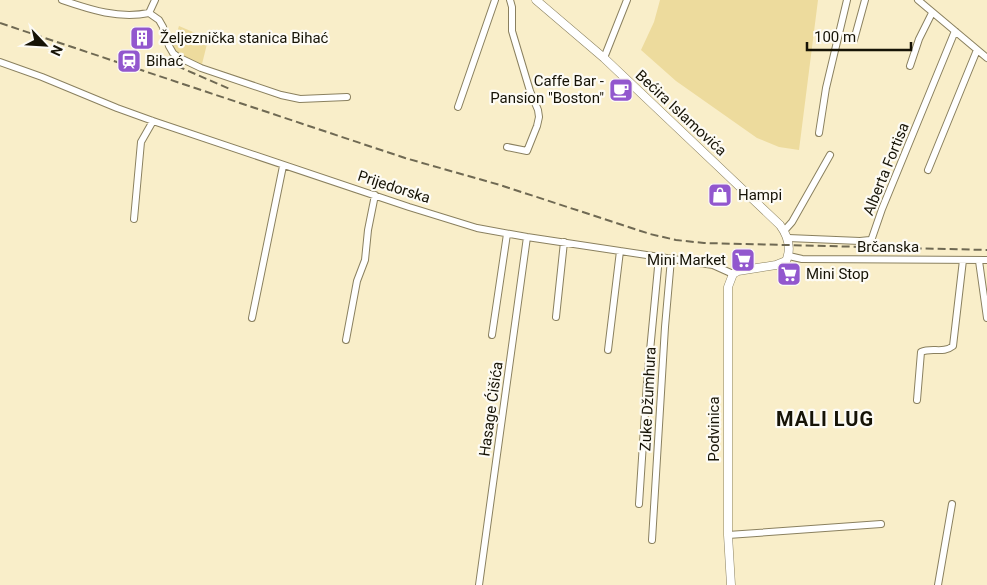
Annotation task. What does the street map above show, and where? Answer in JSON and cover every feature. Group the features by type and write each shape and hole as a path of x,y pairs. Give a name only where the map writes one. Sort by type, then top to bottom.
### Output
{"street":[{"path":"62,0 108,14 134,15 149,13 159,20 169,46 174,53 178,57 201,68 264,89 300,98 347,97"},
{"path":"149,13 156,0"},
{"path":"458,107 495,0"},
{"path":"507,147 527,151 534,138 539,117 512,31 510,0"},
{"name":"Bećira Islamovića","path":"536,0 604,58 780,225 786,234"},
{"path":"604,58 627,0"},
{"path":"818,133 832,61 847,0"},
{"path":"854,40 865,0"},
{"path":"918,0 987,58"},
{"path":"910,66 919,40 932,13"},
{"name":"Alberta Fortisa","path":"786,234 860,241 872,238 882,209 955,31"},
{"path":"928,170 977,50"},
{"name":"Prijedorska","path":"0,62 153,121 409,208 507,234 713,265 733,274"},
{"path":"134,219 141,142 153,121"},
{"path":"733,274 738,271 782,264 786,261 789,256 790,246 786,234 830,155"},
{"path":"252,318 283,166"},
{"path":"346,340 357,281 365,260 374,195"},
{"path":"492,335 507,234"},
{"name":"Hasage Ćišića","path":"480,585 527,237"},
{"path":"556,317 564,242"},
{"path":"608,350 620,251"},
{"name":"Brčanska","path":"789,256 802,260 987,260"},
{"path":"639,504 658,258"},
{"name":"Zuke Džumhura","path":"652,540 671,259"},
{"path":"917,400 922,352 926,350 949,350 953,346 963,260"},
{"path":"979,260 987,318"},
{"name":"Podvinica","path":"731,585 728,534 727,297 728,287 733,274"},
{"path":"938,585 952,504"},
{"path":"728,534 881,524"}],"shaded area":[{"path":"660,0 818,0 799,150 779,147 757,138 676,81 641,50 654,22"},
{"path":"179,26 207,38 201,68 169,57"}],"railway":[{"path":"0,23 405,158 500,185 650,234 676,240 704,243 987,250"},
{"path":"177,66 232,90"}],"place":[{"name":"Željeznička stanica Bihać","path":"142,38"},
{"name":"Bihać","path":"129,61"},
{"name":"Caffe Bar - Pansion \"Boston\"","path":"621,90"},
{"name":"Hampi","path":"720,195"},
{"name":"Mini Market","path":"743,260"},
{"name":"Mini Stop","path":"789,274"}],"district":[{"name":"MALI LUG","path":"825,419"}]}
